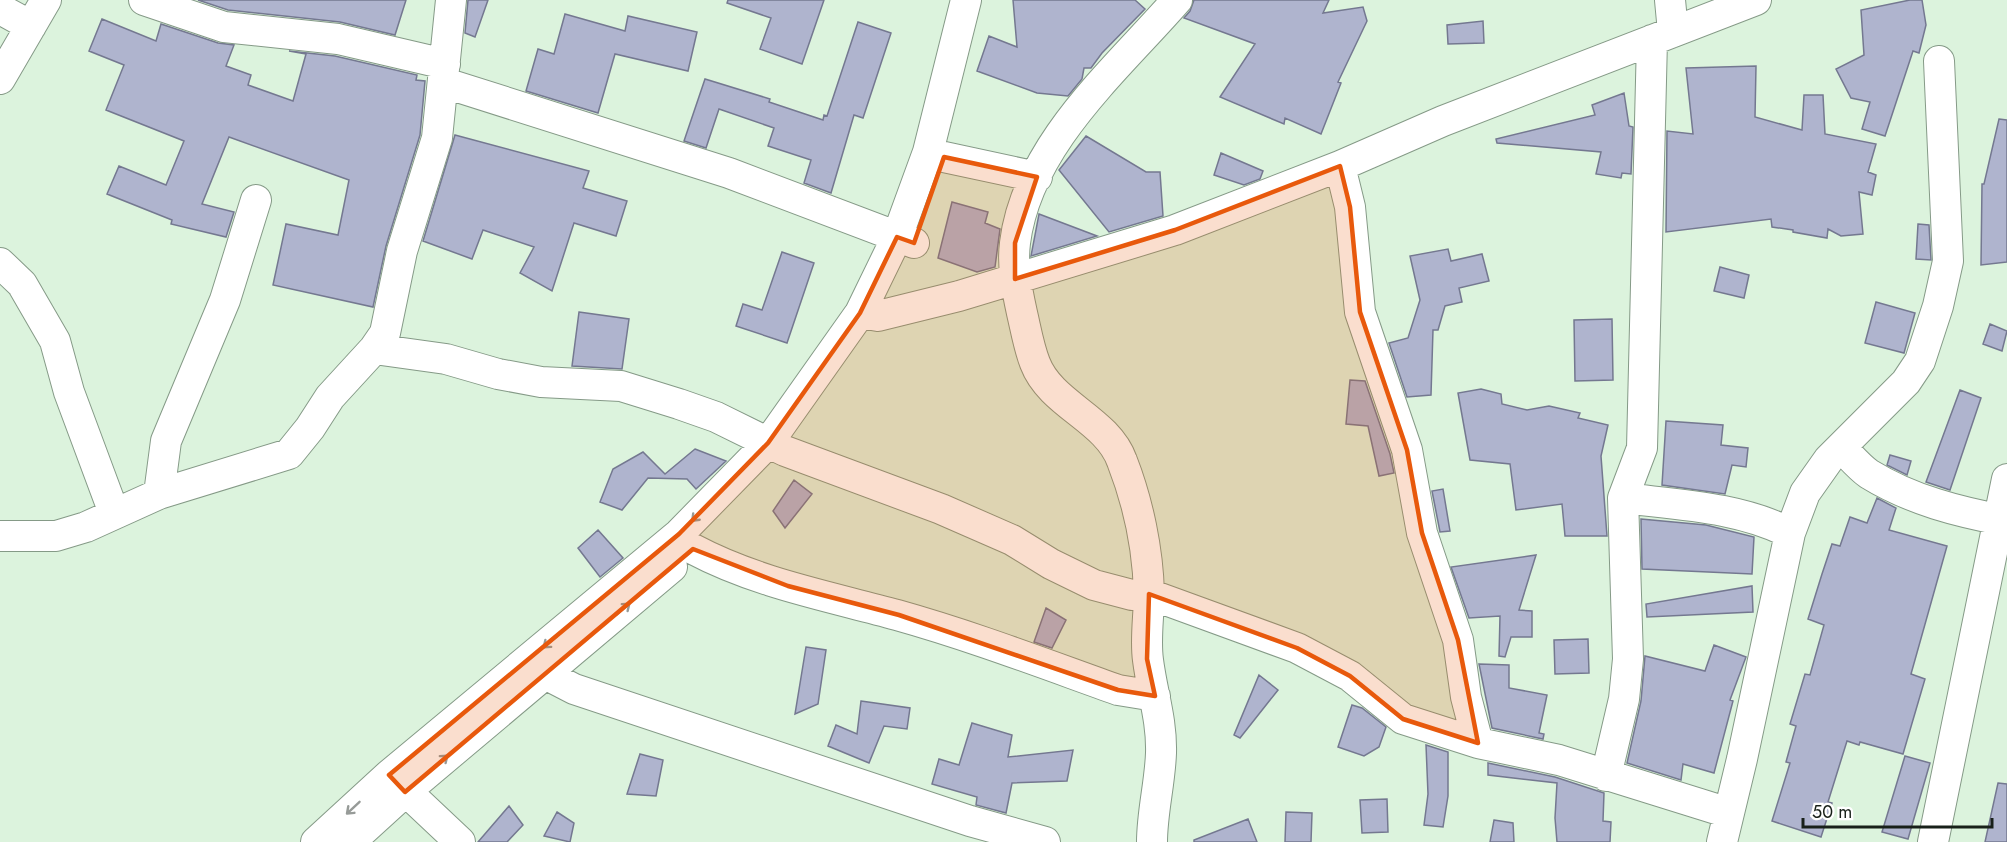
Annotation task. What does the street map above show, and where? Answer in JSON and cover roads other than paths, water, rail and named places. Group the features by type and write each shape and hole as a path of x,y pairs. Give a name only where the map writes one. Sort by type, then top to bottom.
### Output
{"street":[{"path":"0,79 46,0"},
{"path":"144,0 224,27 338,39 729,173 906,240"},
{"path":"0,536 56,536 86,527 159,494 289,454 310,428 330,397 385,333 402,251 437,138 452,0"},
{"path":"906,240 966,0"},
{"path":"316,842 545,674 693,549 776,447 869,315 906,240 944,156 983,0"},
{"path":"1152,842 1152,819 1161,756 1160,718 1147,659 1148,564 1131,486 1121,457 1100,430 1066,401 1035,365 1015,279 1015,243 1027,199 1052,145 1079,107 1177,0"},
{"path":"1606,776 1624,699 1628,659 1623,498 1642,448 1663,36 1670,0"},
{"path":"869,315 1015,279 1175,230 1340,166 1443,121 1756,0"},
{"path":"0,9 31,26"},
{"path":"1722,842 1790,533 1805,493 1829,459 1906,381 1920,361 1938,306 1947,261 1939,61"},
{"path":"944,156 1037,177"},
{"path":"1340,166 1350,207 1360,312 1407,450 1422,533 1458,640 1466,697 1478,742"},
{"path":"159,494 166,441 225,300 255,201"},
{"path":"0,263 22,284 55,341 69,392 114,513"},
{"path":"374,348 446,359 498,374 541,382 621,386 716,417 776,447 992,531 1094,585 1132,595 1149,594 1297,648 1350,676 1403,718 1478,742 1528,752 1729,813"},
{"path":"350,842 397,783 776,447"},
{"path":"1842,448 1868,473 1906,493 1942,507 2002,520"},
{"path":"1933,842 2002,520 2007,479"},
{"path":"1623,498 1709,509 1763,519 1790,533"},
{"path":"693,549 724,565 788,586 899,615 1118,690 1155,696"},
{"path":"545,674 574,689 970,820 1045,842"},
{"path":"397,783 460,842"}]}
